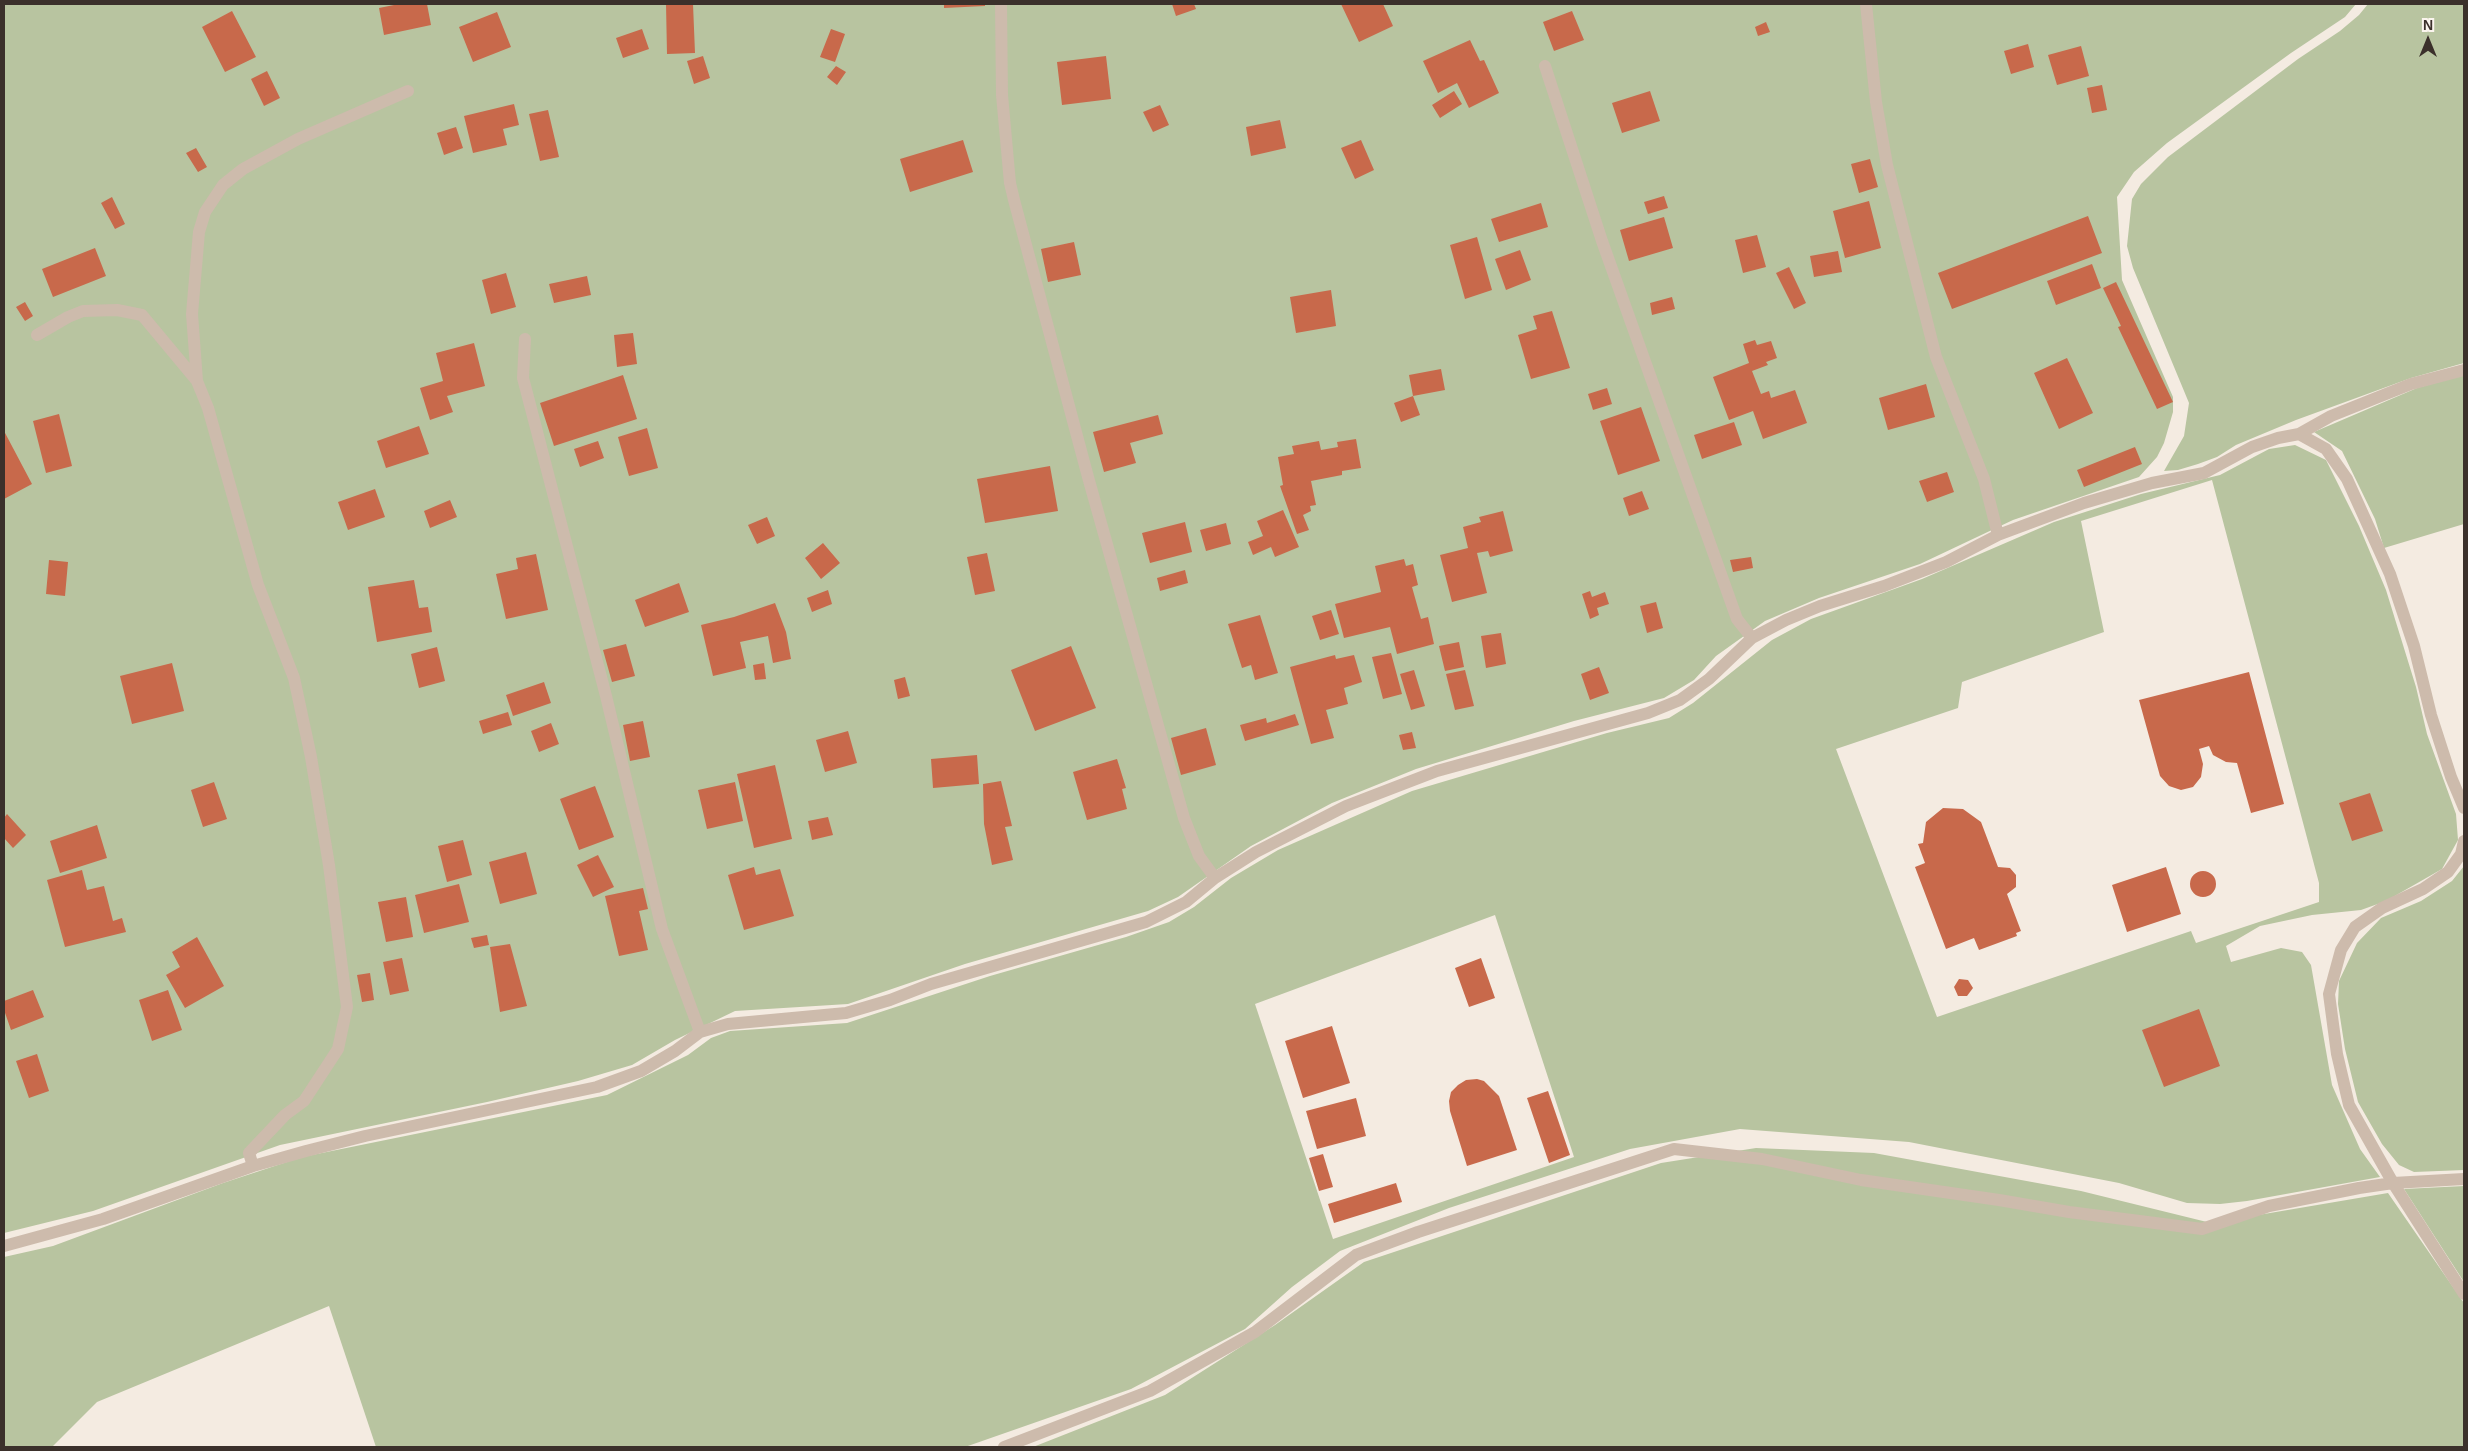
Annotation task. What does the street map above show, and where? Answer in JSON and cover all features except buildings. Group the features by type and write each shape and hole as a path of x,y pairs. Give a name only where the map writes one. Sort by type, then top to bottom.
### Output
{"lane":[{"path":"1001,4 1002,95 1010,183 1014,200 1088,477 1184,818 1200,856 1215,878"},
{"path":"1866,4 1876,102 1887,165 1936,357 1984,479 1998,535"},
{"path":"1545,66 1602,241 1737,619 1752,638"},
{"path":"197,381 192,314 199,232 206,212 223,185 243,170 298,139 408,91"},
{"path":"37,335 68,317 83,312 117,310 142,315 197,381 208,408 258,585 294,678 329,865 347,1007 338,1049 304,1101 285,1115 249,1153 253,1166"},
{"path":"525,339 523,378 606,696 662,929 700,1032"},
{"path":"4,1246 59,1232 135,1208 253,1166 365,1136 597,1087 641,1071 675,1051 700,1032 728,1024 846,1013 890,1000 931,984 1146,922 1186,902 1215,878 1256,852 1346,806 1418,778 1648,713 1680,700 1709,679 1752,638 1786,620 1820,606 1884,586 1946,562 1998,535 2084,503 2152,483 2204,473 2252,447 2278,438 2299,434 2331,416 2411,384 2464,370"},
{"path":"2299,434 2326,449 2347,479 2390,574 2414,646 2434,724 2464,808"},
{"path":"2464,841 2461,854 2448,872 2423,889 2382,908 2355,927 2341,950 2329,994 2337,1054 2349,1105 2393,1183 2464,1294"},
{"path":"1004,1447 1150,1391 1255,1332 1356,1255 1418,1232 1674,1149 1762,1160 1861,1180 2069,1212 2202,1229 2269,1206 2393,1183 2464,1179"}],"green space":[{"path":"4,4 2356,4 2345,17 2291,53 2167,143 2134,172 2117,197 2122,280 2173,397 2173,412 2164,443 2157,457 2139,477 2013,520 1920,564 1819,598 1765,621 1716,656 1694,680 1664,698 1574,721 1416,769 1332,803 1251,846 1178,897 1148,911 965,964 848,1004 735,1011 675,1040 632,1065 578,1081 487,1102 280,1145 93,1211 4,1233"},
{"path":"2368,4 2464,4 2464,363 2411,378 2296,420 2236,445 2217,457 2198,464 2178,470 2164,471 2184,436 2189,403 2133,268 2127,246 2132,199 2141,184 2168,157 2298,59 2340,31 2359,15"},
{"path":"2464,375 2464,524 2384,548 2375,519 2342,451 2314,432 2417,388"},
{"path":"2295,445 2326,460 2359,526 2386,590 2416,687 2427,734 2456,814 2458,840 2442,869 2386,901 2361,910 2312,915 2260,926 2226,946 2231,962 2281,948 2302,952 2311,965 2332,1085 2360,1149 2380,1177 2247,1201 2220,1204 2187,1203 2119,1183 1909,1142 1740,1129 1630,1149 1449,1208 1340,1251 1292,1287 1245,1329 1131,1389 965,1447 376,1447 329,1306 97,1402 52,1447 4,1447 4,1257 53,1246 223,1183 302,1157 607,1095 688,1055 711,1038 730,1031 847,1023 990,976 1126,937 1169,922 1194,907 1231,878 1278,850 1412,791 1607,733 1669,718 1693,703 1772,640 1811,619 1922,579 2054,522 2141,494 2220,475 2269,449","holes":["2212,480 2319,883 2319,902 2196,943 2191,931 1937,1017 1836,749 1958,708 1962,682 2104,632 2081,521","1495,915 1574,1157 1333,1239 1255,1004"]},
{"path":"2464,866 2464,1170 2414,1172 2399,1165 2382,1144 2358,1102 2345,1049 2338,1004 2339,981 2357,943 2381,918 2421,901 2452,881"},
{"path":"1756,1148 1874,1153 2081,1191 2211,1223 2388,1193 2464,1303 2464,1447 1033,1447 1165,1395 1275,1325 1364,1262 1661,1163"},
{"path":"2464,1186 2464,1282 2404,1189"}]}
